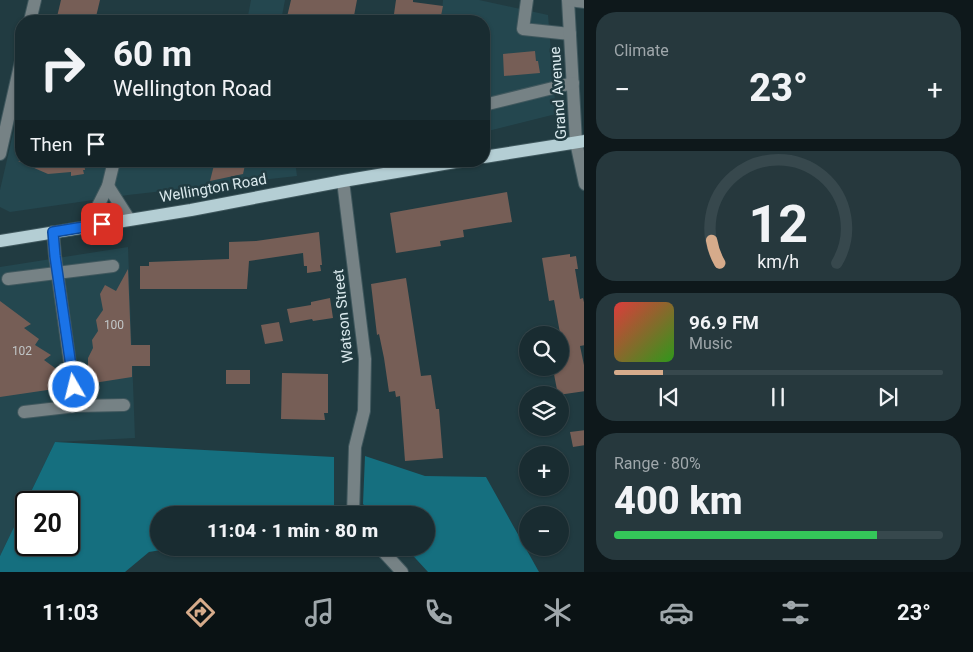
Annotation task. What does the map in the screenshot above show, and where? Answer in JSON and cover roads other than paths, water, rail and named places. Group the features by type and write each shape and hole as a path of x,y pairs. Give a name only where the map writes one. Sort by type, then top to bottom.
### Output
{"main road":[{"path":"490,157 580,141"},
{"name":"Wellington Road","path":"0,241 192,210 426,167"}],"street":[{"path":"31,15 35,0"},
{"path":"527,0 524,29 570,34"},
{"path":"568,0 584,2"},
{"name":"Grand Avenue","path":"568,0 573,83 584,184"},
{"path":"490,104 573,83"},
{"path":"0,154 15,88"},
{"path":"88,226 108,186 113,167"},
{"name":"Watson Street","path":"343,181 365,359 364,411 355,447 353,506"},
{"path":"108,186 129,219"},
{"path":"53,232 76,406"},
{"path":"8,279 113,266"},
{"path":"24,412 76,406 124,404"},
{"path":"387,556 402,572"}]}
